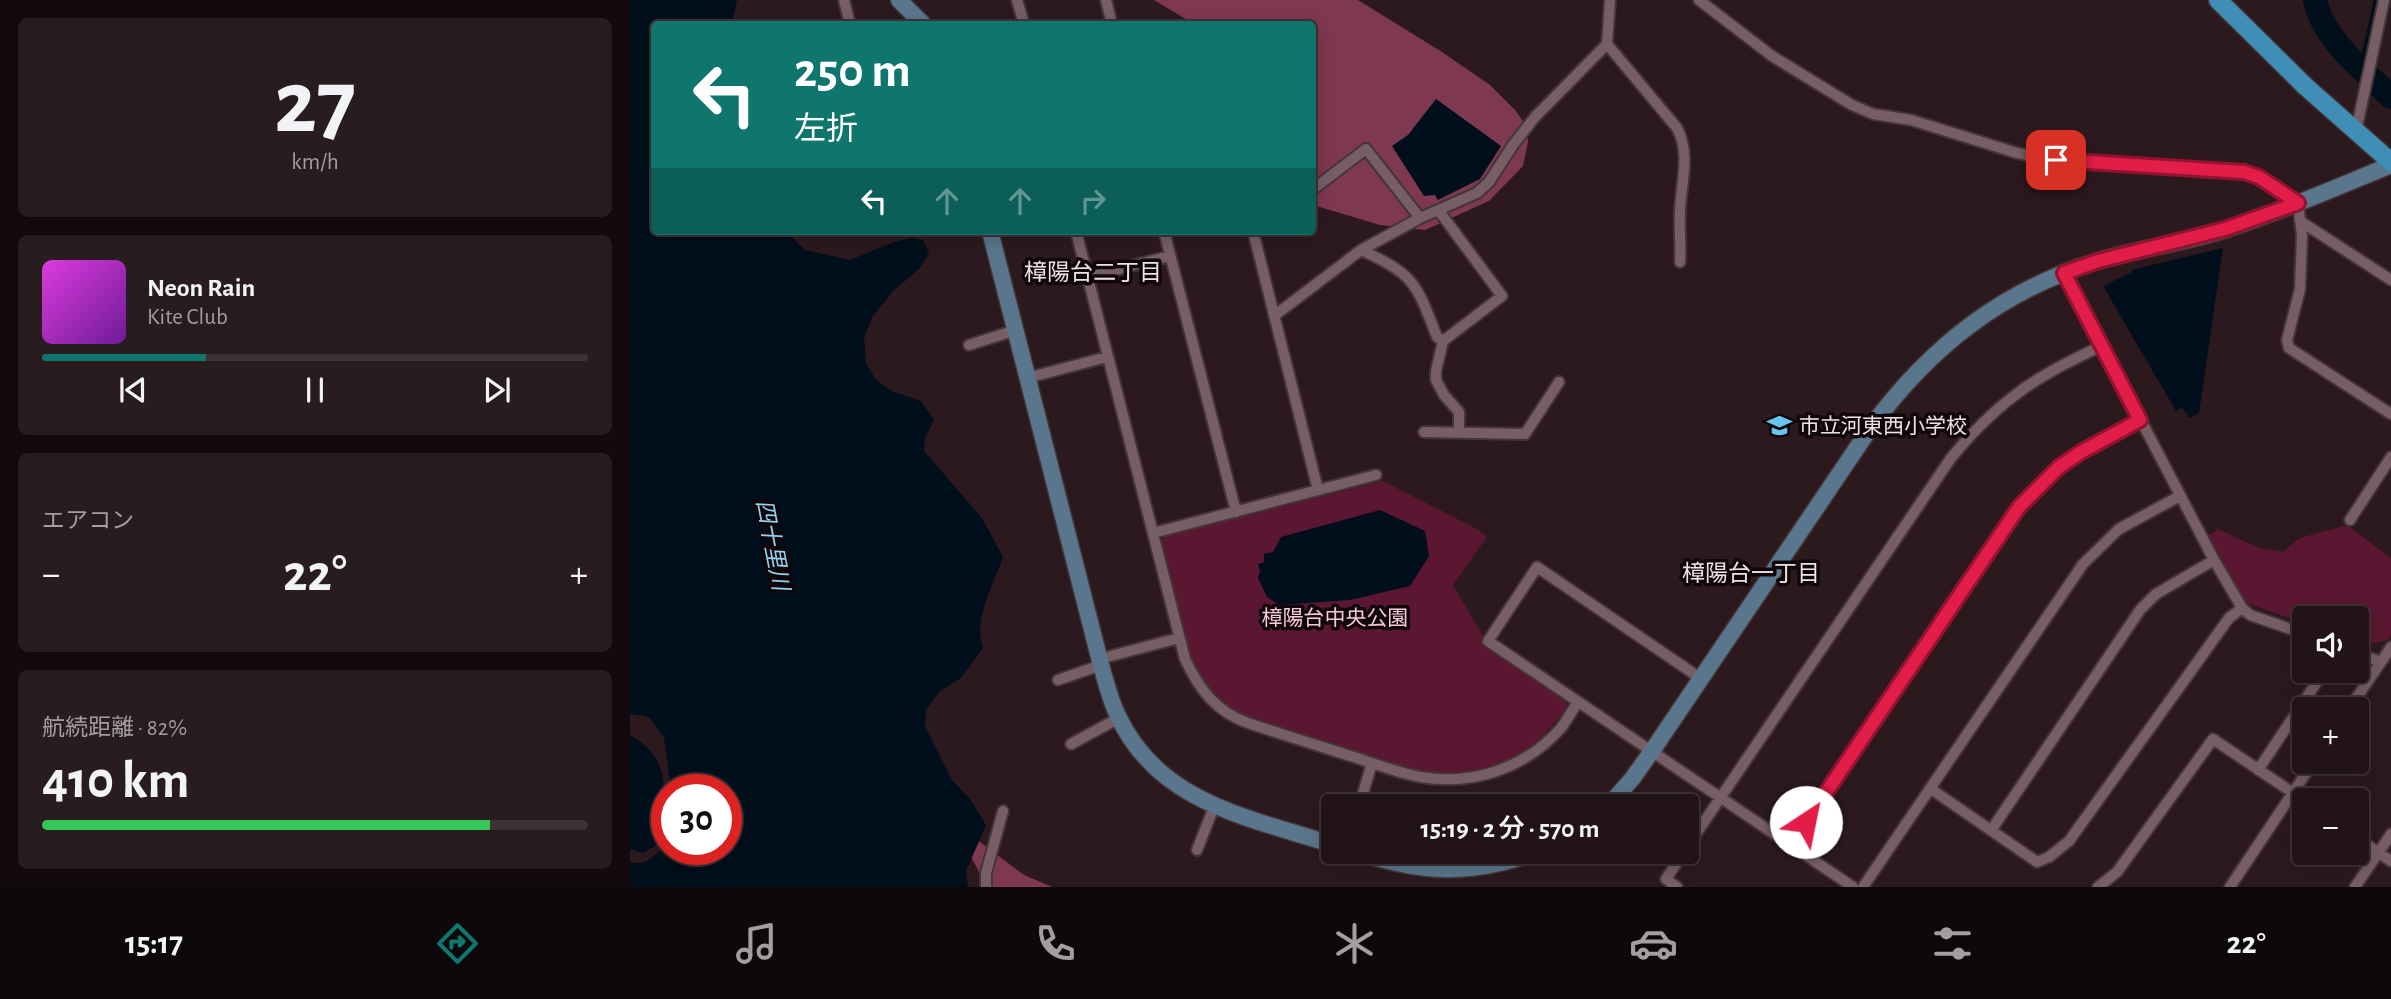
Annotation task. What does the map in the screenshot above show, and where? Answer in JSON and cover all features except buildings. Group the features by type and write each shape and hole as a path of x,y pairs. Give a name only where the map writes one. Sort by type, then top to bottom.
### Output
{"main road":[{"path":"2218,0 2295,77 2391,163"}],"street":[{"path":"844,0 849,21"},
{"path":"899,0 920,21"},
{"path":"1017,0 1023,21"},
{"path":"1106,0 1111,21"},
{"path":"1274,316 1361,250 1420,218 1478,192 1489,182 1535,117 1607,44 1610,0"},
{"path":"1699,0 1772,56 1852,105 1873,114 1911,120 2017,153 2056,160 2244,172 2259,177 2298,203 2302,236 2300,289 2287,340 2289,348 2391,414"},
{"path":"2356,131 2384,0"},
{"path":"1607,44 1677,128 1683,139 1685,151 1680,211 1680,262"},
{"path":"1316,187 1366,149 1420,218"},
{"path":"1619,794 1652,751 1871,427 1911,376 1945,344 1987,312 2022,291 2064,273 2098,261 2225,229 2298,203 2391,163"},
{"path":"1439,211 1502,296 1443,341 1436,380 1444,395 1459,412 1459,433"},
{"path":"2300,221 2391,280"},
{"path":"991,235 1100,662 1119,718 1133,742 1171,782 1214,807 1321,841"},
{"path":"1077,235 1185,659 1202,691 1219,708 1235,718 1373,763 1419,777 1446,780 1479,777 1511,767 1541,747 1561,727 1578,702"},
{"path":"1165,235 1236,512"},
{"path":"1256,235 1318,491"},
{"path":"1361,250 1393,265 1411,280 1420,292 1437,337 1443,341"},
{"path":"1088,277 1170,256"},
{"path":"2064,273 2214,560 2242,608 2250,615 2292,630"},
{"path":"969,345 1016,330"},
{"path":"1699,829 1951,458 1981,424 2015,395 2048,373 2101,346"},
{"path":"1027,378 1107,357"},
{"path":"1424,432 1525,435 1559,382"},
{"path":"1791,844 2019,507 2059,467 2140,420"},
{"path":"2350,520 2391,457"},
{"path":"1153,533 1377,475"},
{"path":"1863,887 2083,564 2119,529 2180,496"},
{"path":"1992,829 2140,610 2155,594 2214,560"},
{"path":"1700,678 1538,567 1488,641 1853,887"},
{"path":"1931,789 2037,862 2049,857 2069,841 2229,618 2242,608"},
{"path":"1058,680 1100,662 1179,638"},
{"path":"2357,697 2391,647"},
{"path":"2369,658 2381,662"},
{"path":"2258,770 2316,683"},
{"path":"1071,744 1119,718"},
{"path":"2098,887 2117,873 2213,739 2292,792"},
{"path":"1363,794 1373,763"},
{"path":"2230,887 2292,794"},
{"path":"1197,850 1214,807"},
{"path":"986,887 986,873 1003,811"},
{"path":"2355,887 2391,834"},
{"path":"2369,847 2391,861"},
{"path":"1399,864 1437,870 1504,864"},
{"path":"1676,864 1663,883 1677,887"}],"green space":[{"name":"樟陽台中央公園","path":"1383,481 1477,529 1487,537 1453,585 1491,650 1566,701 1567,707 1552,726 1520,754 1502,763 1463,773 1417,771 1253,719 1227,706 1205,686 1197,673 1178,617 1161,542 1164,536"},
{"path":"2347,525 2391,558 2391,635 2388,640 2369,644 2369,606 2292,606 2292,619 2245,602 2208,536 2218,529 2259,548 2283,552 2300,538"}],"shaded area":[{"path":"1154,0 1358,0 1490,85 1515,110 1527,127 1528,142 1523,166 1489,201 1425,230 1380,225 1316,206 1316,21 1189,21"},
{"path":"952,821 1024,875 1052,887 987,887"}],"water":[{"name":"四十里川","path":"630,0 737,0 733,21 651,21 651,235 790,235 805,250 850,260 894,242 912,238 923,240 929,253 919,269 893,291 873,316 864,338 866,363 876,380 892,391 921,401 934,420 925,438 924,451 982,518 1003,557 982,614 980,626 983,648 961,678 939,692 926,710 925,726 952,780 970,799 986,825 966,871 968,887 630,887 630,862 641,863 651,857 651,865 742,865 742,774 669,774 664,738 649,717 630,714"},
{"path":"1436,99 1501,146 1480,179 1438,200 1435,195 1424,196 1392,146 1408,135"},
{"path":"2223,248 2199,413 2190,418 2182,408 2176,411 2103,286 2132,272 2131,270"},
{"path":"1380,510 1425,531 1429,556 1410,586 1350,600 1279,605 1267,597 1258,578 1258,564 1264,562 1264,554 1273,552 1281,537"},
{"path":"630,735 647,747 660,766 661,774 651,774 651,848 643,853 630,849"}],"waterway":[{"path":"2315,0 2319,14 2335,41 2391,97"},
{"path":"2361,67 2376,0"}],"place":[{"name":"市立河東西小学校","path":"1779,426"}],"district":[{"name":"樟陽台二丁目","path":"1093,272"},
{"name":"樟陽台一丁目","path":"1751,573"}],"route":[{"path":"1806,822 2019,507 2059,467 2140,420 2064,273 2098,261 2225,229 2298,203 2259,177 2244,172 2056,160"}]}
